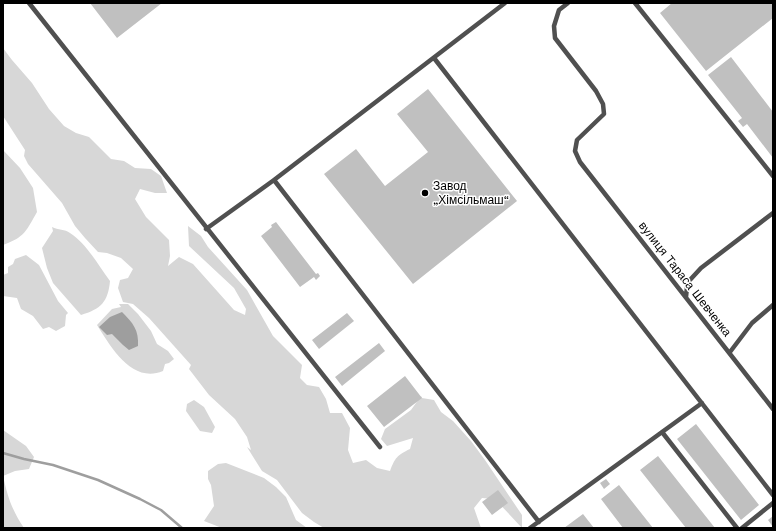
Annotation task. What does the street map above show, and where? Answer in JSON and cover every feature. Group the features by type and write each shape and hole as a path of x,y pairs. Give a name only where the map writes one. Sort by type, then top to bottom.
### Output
{"lane":[{"path":"29,3 206,229 380,447"},
{"path":"206,229 274,180 505,3"},
{"name":"вулиця Тараса Шевченка","path":"568,3 559,10 554,26 555,38 596,91 603,104 604,114 577,140 575,151 580,162 730,352 773,409"},
{"path":"635,3 773,176"},
{"path":"434,58 773,495"},
{"path":"274,180 539,522"},
{"path":"686,297 689,281 701,268 773,213"},
{"path":"730,352 752,323 773,305"},
{"path":"530,528 702,402"},
{"path":"662,432 736,528"},
{"path":"742,528 773,503"}],"shaded area":[{"path":"3,48 32,83 49,109 64,126 76,133 89,137 111,159 124,161 135,168 151,169 161,176 167,193 155,193 140,189 135,199 146,217 169,240 170,256 168,266 179,257 193,264 234,310 245,315 246,309 234,288 189,246 188,226 201,236 208,247 247,290 273,336 302,365 300,378 307,385 319,387 326,399 330,413 342,413 350,428 348,450 353,463 366,460 377,468 390,471 397,457 410,449 413,438 387,446 381,439 385,429 411,410 421,396 422,398 434,400 441,412 453,421 471,441 485,460 522,515 522,528 495,499 482,498 474,508 481,528 324,528 302,513 277,480 262,471 247,447 251,450 247,437 235,419 209,395 189,369 191,365 149,318 133,304 123,302 118,288 120,280 128,278 133,269 121,258 107,253 98,252 75,226 62,203 28,164 24,156 25,150 3,116"},
{"path":"3,150 20,168 33,188 37,212 21,236 3,245"},
{"path":"52,227 68,232 82,243 110,281 107,294 102,304 88,313 81,315 53,283 47,268 42,248 53,231"},
{"path":"26,255 39,265 58,301 68,313 66,315 65,326 56,331 49,327 43,329 33,316 21,309 17,298 3,296 3,275 8,273 8,267 13,264 15,259"},
{"path":"119,304 128,304 138,314 151,331 157,344 168,351 174,359 165,364 163,371 152,374 132,368 116,353 97,325 112,309 121,307"},
{"path":"122,312 132,323 138,340 138,346 129,350 112,334 107,335 99,327 110,317"},
{"path":"194,400 204,407 215,427 212,433 200,431 186,411 187,404"},
{"path":"3,430 26,446 34,457 29,469 15,471 3,476"},
{"path":"226,463 264,478 276,487 286,497 296,520 307,528 222,528 204,521 214,506 211,485 208,479 208,471 218,464"},
{"path":"3,476 11,504 24,528 3,528"}],"building":[{"path":"90,3 162,3 117,38"},
{"path":"672,3 773,3 773,18 706,71 660,13"},
{"path":"731,57 773,112 773,158 747,124 743,127 738,121 742,118 708,75"},
{"name":"Завод „Хімсільмаш“","path":"428,89 517,201 413,284 324,174 356,149 385,186 428,152 397,114"},
{"path":"276,222 316,274 318,273 320,276 316,280 314,277 300,287 261,236 272,227 271,225"},
{"path":"347,313 354,321 319,349 312,340"},
{"path":"379,343 385,351 342,386 335,377"},
{"path":"405,376 422,398 384,427 367,406"},
{"path":"696,424 759,505 741,520 677,439"},
{"path":"658,456 715,528 686,528 640,470"},
{"path":"606,479 610,484 604,489 600,483"},
{"path":"619,485 653,528 623,528 601,499"},
{"path":"498,490 508,503 492,515 482,502"},
{"path":"583,514 594,528 564,528"},
{"path":"773,516 773,527 768,520"}],"waterway":[{"path":"3,453 53,465 98,480 161,510 182,528"}],"place":[{"name":"Завод „Хімсільмаш“","path":"425,193"}]}
